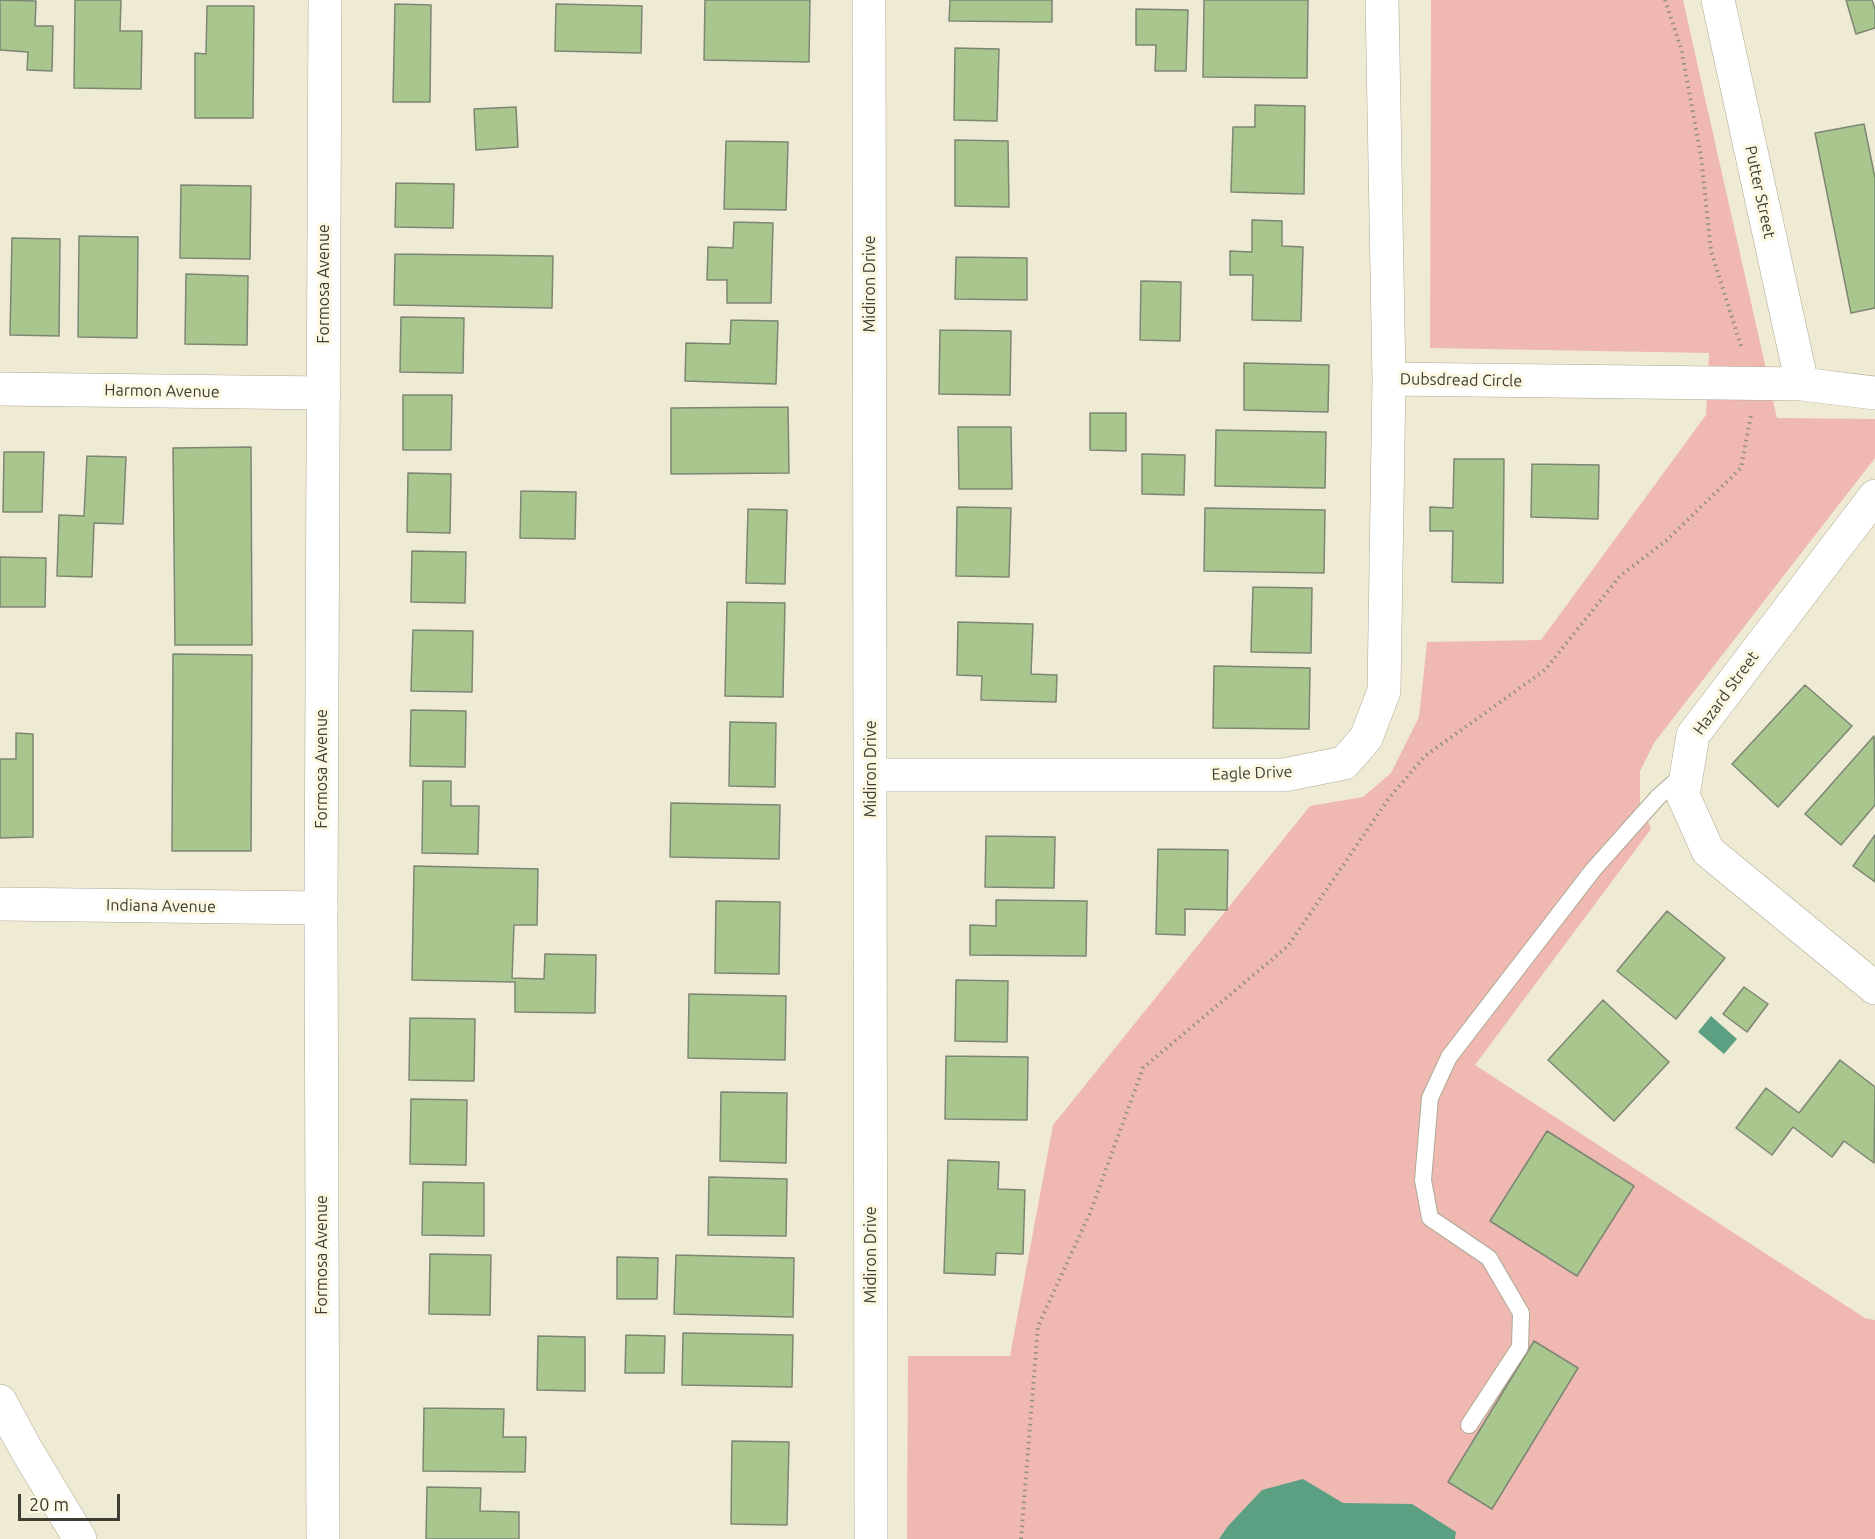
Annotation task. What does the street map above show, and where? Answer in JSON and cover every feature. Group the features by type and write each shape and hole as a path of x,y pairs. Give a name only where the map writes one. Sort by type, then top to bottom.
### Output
{"main road":[{"name":"Formosa Avenue","path":"323,1539 321,908 325,0"},
{"name":"Midiron Drive","path":"869,0 871,1539"},
{"name":"Dubsdread Circle","path":"1382,0 1389,379 1802,384 1875,393"},
{"name":"Putter Street","path":"1718,0 1802,384"},
{"name":"Eagle Drive","path":"871,775 1284,775 1344,763 1366,738 1384,691 1389,379"},
{"name":"Harmon Avenue","path":"0,389 324,393"},
{"name":"Hazard Street","path":"1875,496 1693,735 1683,795 1708,851 1875,988"},
{"name":"Indiana Avenue","path":"0,904 321,908"},
{"path":"0,1401 80,1539"}],"lane":[{"path":"1469,1425 1520,1347 1521,1313 1489,1258 1430,1218 1423,1180 1430,1098 1449,1057 1593,870 1658,796 1687,771"}],"path":[{"path":"1021,1539 1038,1326 1090,1213 1143,1068 1288,946 1389,798 1425,756 1545,670 1620,576 1666,540 1741,468 1752,411 1752,384 1711,251 1701,156 1681,48 1665,0"}],"shaded area":[{"path":"1431,0 1683,0 1777,418 1875,419 1875,458 1654,743 1640,771 1640,802 1651,829 1475,1065 1865,1318 1875,1320 1875,1539 907,1539 908,1356 1010,1356 1053,1125 1310,806 1363,797 1391,773 1419,717 1427,642 1541,640 1706,415 1709,353 1430,348"},
{"path":"1711,1016 1737,1039 1724,1054 1698,1032"},
{"path":"1303,1479 1343,1503 1412,1504 1456,1532 1455,1539 1219,1539 1228,1526 1262,1490"}],"building":[{"path":"0,0 36,1 35,26 53,26 52,71 27,70 28,52 0,50"},
{"path":"75,0 121,0 120,31 142,31 141,89 74,88"},
{"path":"705,0 810,0 809,62 704,60"},
{"path":"950,0 1052,0 1052,22 949,21"},
{"path":"1204,0 1308,0 1307,78 1203,77"},
{"path":"1846,0 1872,0 1875,9 1875,28 1856,34"},
{"path":"395,4 431,5 430,102 393,102"},
{"path":"556,4 642,6 641,53 555,51"},
{"path":"207,6 254,6 253,118 195,118 195,53 206,54"},
{"path":"1136,9 1188,10 1186,71 1155,71 1156,45 1136,45"},
{"path":"955,48 999,49 997,121 954,120"},
{"path":"1255,105 1305,106 1304,194 1231,192 1233,127 1255,127"},
{"path":"516,107 518,147 476,150 474,109"},
{"path":"1864,124 1875,178 1875,308 1851,313 1815,133"},
{"path":"955,140 1008,141 1009,207 955,206"},
{"path":"726,141 788,142 786,210 724,209"},
{"path":"396,183 454,184 453,228 395,227"},
{"path":"181,185 251,186 250,259 180,258"},
{"path":"1252,220 1282,221 1282,246 1303,247 1301,321 1252,320 1253,275 1230,275 1230,251 1252,252"},
{"path":"734,222 773,223 771,303 727,303 727,280 707,280 708,247 733,248"},
{"path":"79,236 138,237 137,338 78,337"},
{"path":"12,238 60,239 59,336 10,335"},
{"path":"395,254 553,256 552,308 394,305"},
{"path":"956,257 1027,258 1027,300 955,299"},
{"path":"186,274 248,276 247,345 185,344"},
{"path":"1141,281 1181,282 1180,341 1140,340"},
{"path":"401,317 464,318 463,373 400,372"},
{"path":"731,320 778,321 776,384 685,381 686,343 730,344"},
{"path":"940,330 1011,331 1010,395 939,394"},
{"path":"1244,363 1329,365 1328,412 1244,410"},
{"path":"403,395 452,395 451,450 403,450"},
{"path":"788,407 789,473 671,474 671,408"},
{"path":"1090,413 1126,413 1126,451 1090,450"},
{"path":"958,427 1011,427 1012,489 959,489"},
{"path":"1216,430 1326,432 1325,488 1215,486"},
{"path":"251,447 252,645 175,645 173,448"},
{"path":"4,452 44,452 42,512 3,512"},
{"path":"1142,454 1185,455 1184,495 1142,494"},
{"path":"87,456 126,457 123,524 94,523 92,577 57,576 59,515 84,516"},
{"path":"1454,459 1504,459 1503,583 1452,582 1453,531 1430,531 1430,507 1453,508"},
{"path":"1532,464 1599,465 1598,519 1531,517"},
{"path":"408,473 451,474 450,533 407,532"},
{"path":"521,491 576,492 575,539 520,538"},
{"path":"957,507 1011,508 1009,577 956,576"},
{"path":"1205,508 1325,510 1324,573 1204,571"},
{"path":"748,509 787,510 785,584 746,583"},
{"path":"412,551 466,552 465,603 411,602"},
{"path":"0,557 46,558 45,607 0,607"},
{"path":"1253,587 1312,588 1311,653 1251,652"},
{"path":"727,602 785,603 783,697 725,696"},
{"path":"958,622 1033,624 1031,674 1057,675 1056,702 981,700 982,676 957,675"},
{"path":"413,630 473,631 472,692 411,691"},
{"path":"173,654 252,655 251,851 172,851"},
{"path":"1214,666 1310,668 1309,729 1213,728"},
{"path":"1805,685 1852,726 1778,807 1732,764"},
{"path":"411,710 466,711 465,767 410,766"},
{"path":"730,722 776,723 775,787 729,786"},
{"path":"16,733 33,734 33,837 0,838 0,759 16,759"},
{"path":"1874,736 1875,805 1841,845 1805,814"},
{"path":"423,781 451,781 451,806 479,806 478,854 422,853"},
{"path":"671,803 780,805 779,859 670,857"},
{"path":"1875,835 1875,882 1853,866"},
{"path":"986,836 1055,837 1054,888 985,887"},
{"path":"1158,849 1228,850 1227,910 1185,909 1185,935 1156,934"},
{"path":"414,866 538,869 537,925 514,925 512,978 544,979 545,954 596,955 595,1013 515,1012 515,982 412,980"},
{"path":"996,900 1087,901 1086,956 970,955 970,925 996,926"},
{"path":"716,901 780,902 779,974 715,973"},
{"path":"1667,911 1725,958 1676,1019 1617,971"},
{"path":"956,980 1008,981 1007,1042 955,1041"},
{"path":"1744,987 1768,1004 1747,1032 1723,1014"},
{"path":"689,994 786,996 785,1060 688,1058"},
{"path":"1603,1000 1669,1062 1614,1121 1548,1060"},
{"path":"410,1018 475,1019 474,1081 409,1080"},
{"path":"946,1056 1028,1057 1027,1120 945,1119"},
{"path":"1840,1060 1875,1087 1874,1163 1844,1141 1832,1157 1793,1127 1772,1155 1736,1128 1766,1088 1799,1113"},
{"path":"721,1092 787,1093 786,1163 720,1161"},
{"path":"411,1099 467,1100 466,1165 410,1164"},
{"path":"1547,1131 1634,1186 1577,1276 1490,1221"},
{"path":"948,1160 999,1162 998,1189 1025,1190 1023,1254 996,1253 995,1275 944,1273"},
{"path":"709,1177 787,1179 786,1236 708,1235"},
{"path":"423,1182 484,1183 484,1236 422,1235"},
{"path":"430,1254 491,1255 490,1315 429,1314"},
{"path":"676,1255 794,1258 793,1317 674,1314"},
{"path":"617,1257 658,1258 657,1299 617,1299"},
{"path":"683,1333 793,1335 792,1387 682,1385"},
{"path":"626,1335 665,1336 664,1373 625,1373"},
{"path":"538,1336 585,1337 585,1391 537,1390"},
{"path":"1534,1341 1578,1368 1492,1509 1448,1482"},
{"path":"424,1408 504,1409 503,1437 526,1437 525,1472 423,1471"},
{"path":"732,1441 789,1442 787,1525 731,1524"},
{"path":"427,1487 481,1488 480,1511 519,1512 519,1539 426,1539"}]}
